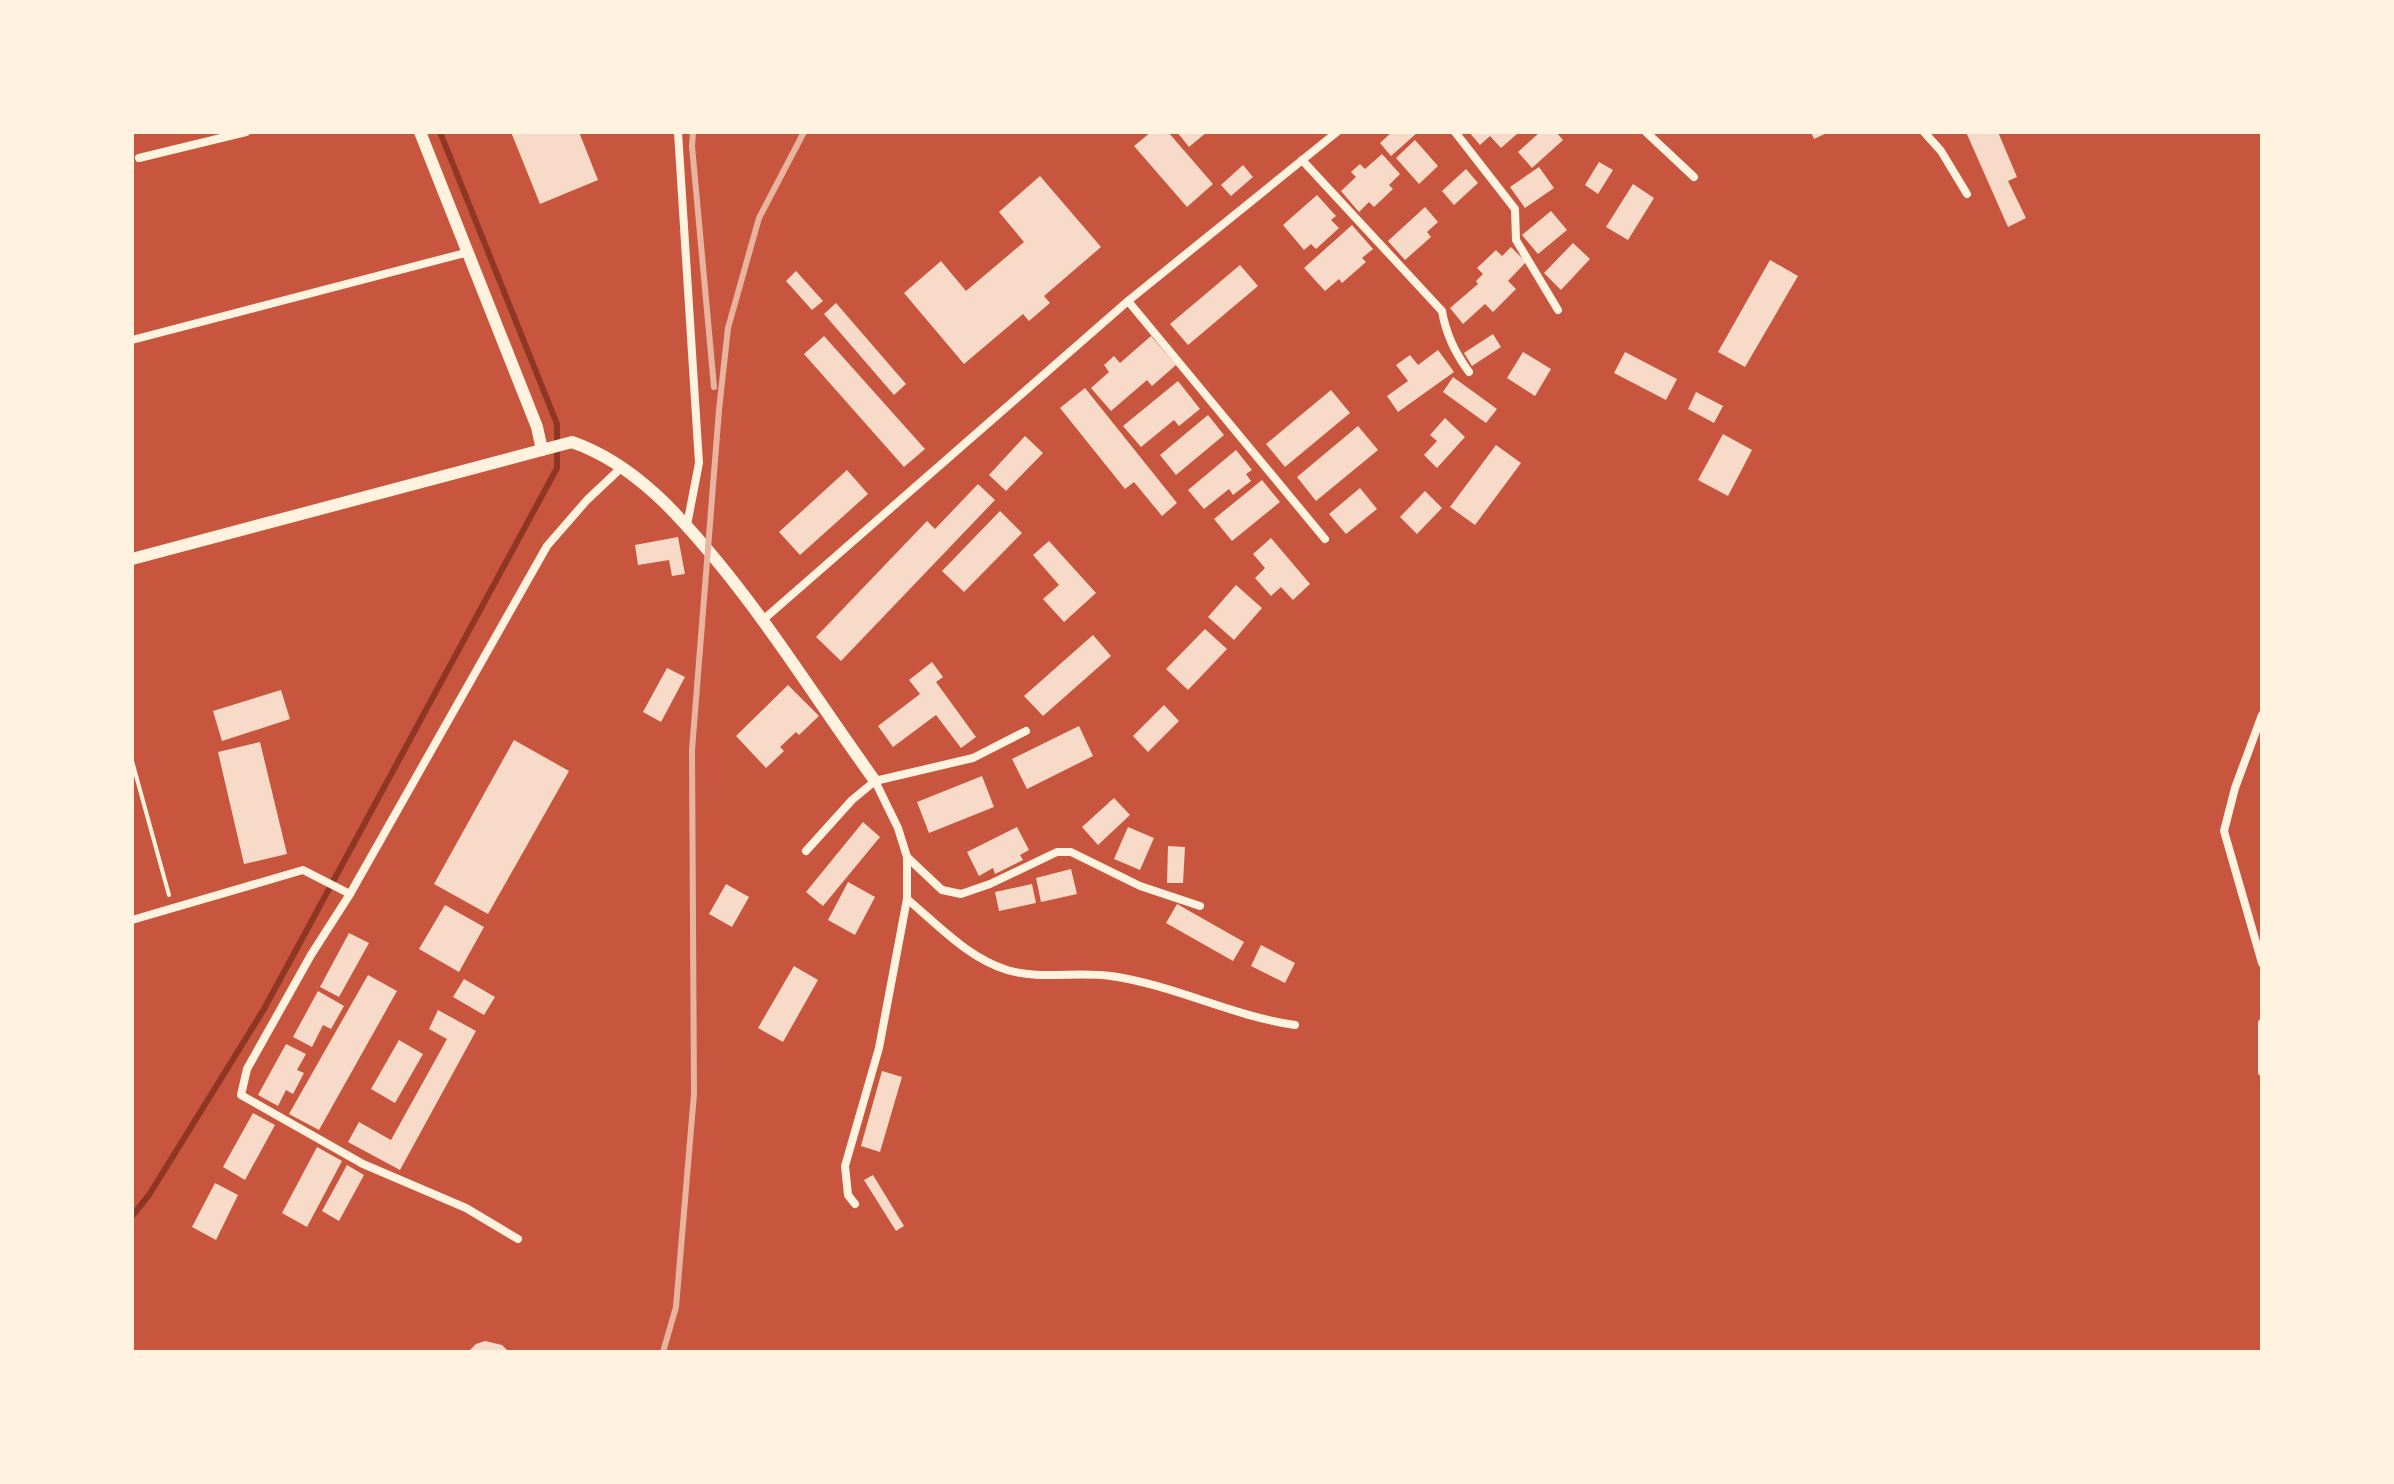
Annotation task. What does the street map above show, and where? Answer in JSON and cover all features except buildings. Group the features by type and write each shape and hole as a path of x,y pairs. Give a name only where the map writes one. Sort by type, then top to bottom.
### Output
{"street":[{"path":"139,158 246,132"},
{"path":"420,132 545,450"},
{"path":"678,132 699,463 690,528"},
{"path":"764,619 1128,301 1337,132"},
{"path":"1455,132 1515,209 1516,240 1558,310"},
{"path":"1646,132 1694,177"},
{"path":"1924,132 1941,151 1967,194"},
{"path":"1302,160 1442,311 1445,329 1457,356 1469,372"},
{"path":"132,340 469,252"},
{"path":"1128,301 1325,539"},
{"path":"132,559 572,442 592,449 640,480 690,528 764,619 875,781 898,828 907,857 907,899 879,1048 845,1166 848,1195 855,1204"},
{"path":"518,1239 466,1208 363,1164 241,1095 247,1069 547,546 587,500 621,468"},
{"path":"2262,715 2235,788 2224,831 2262,963"},
{"path":"806,851 852,800 875,781 973,758 1026,731"},
{"path":"907,857 942,890 961,894 990,884 1057,852 1071,852 1140,886 1200,906"},
{"path":"132,920 303,870 350,894"},
{"path":"907,899 974,955 1008,971 1111,976 1198,998 1274,1022 1295,1025"},
{"path":"2262,1023 2262,1072"}],"path":[{"path":"132,761 173,909"}],"waterway":[{"path":"132,1216 149,1195 264,1009 557,468 557,424 440,132"}],"railway":[{"path":"693,132 714,387"},
{"path":"663,1352 676,1307 694,1094 692,750 728,328 759,218 804,132"}]}
